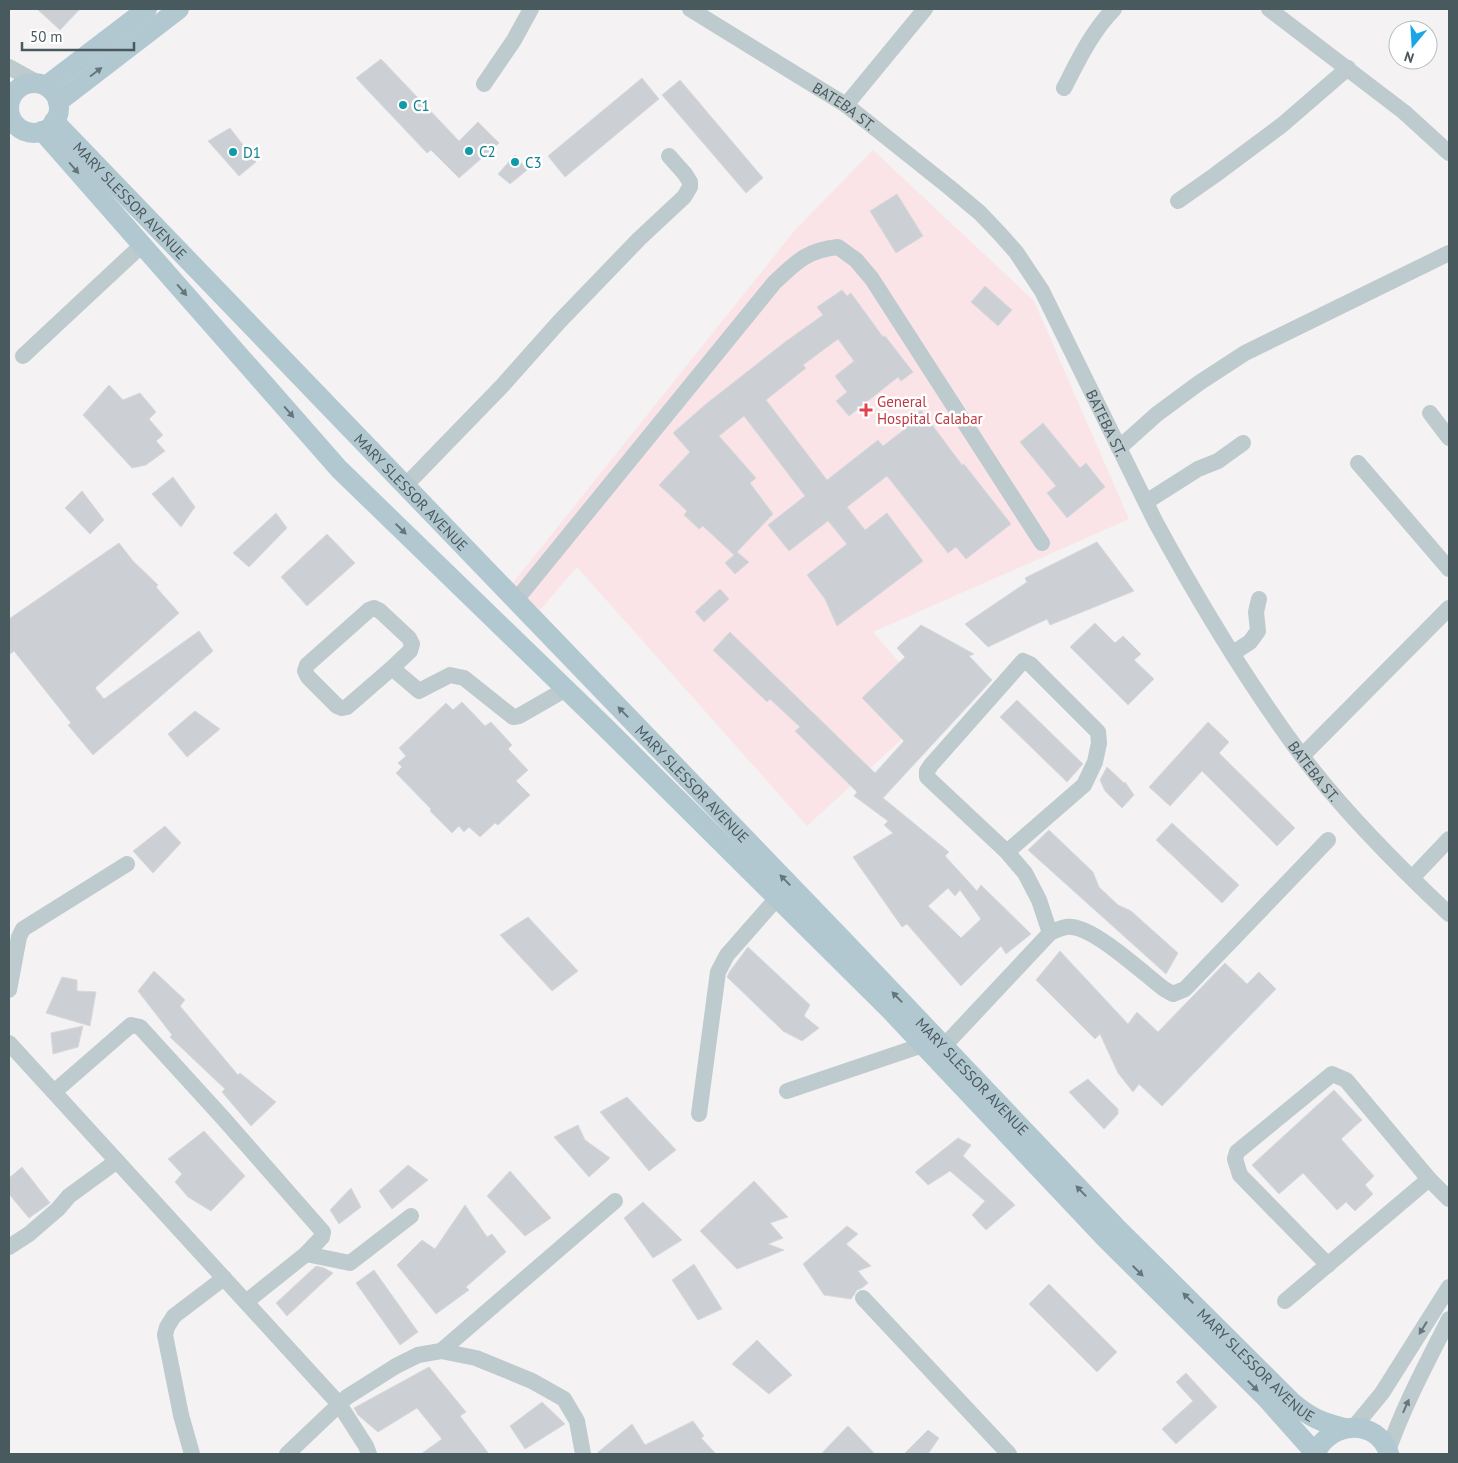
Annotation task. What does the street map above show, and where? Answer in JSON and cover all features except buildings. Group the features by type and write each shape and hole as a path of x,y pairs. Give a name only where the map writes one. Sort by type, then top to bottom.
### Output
{"main road":[{"path":"42,85 147,9"},
{"path":"37,126 51,90 42,85 30,83 15,91 9,106 17,127 37,126 179,9"},
{"name":"MARY SLESSOR AVENUE","path":"37,126 339,469 566,689 890,1010 1104,1237 1267,1399 1315,1454"},
{"name":"MARY SLESSOR AVENUE","path":"37,126 405,486 1115,1226 1293,1403 1306,1414 1319,1421 1368,1431 1380,1439 1389,1453"},
{"path":"1315,1454 1326,1437 1332,1433 1349,1428"}],"street":[{"path":"484,84 514,40 531,9"},
{"name":"BATEBA ST.","path":"690,9 846,105 980,213 1016,252 1042,291 1118,448 1174,556 1247,677 1302,756 1330,791 1412,878 1449,914"},
{"path":"846,105 924,9"},
{"path":"1064,88 1090,41 1114,9"},
{"path":"1269,9 1416,122 1449,153"},
{"path":"9,67 42,85"},
{"path":"1178,200 1216,175 1282,126 1348,68"},
{"path":"405,486 502,386 559,322 639,239 684,198 690,187 690,182 669,156"},
{"path":"23,356 142,245"},
{"path":"516,600 774,283 802,258 820,249 838,247 856,260 872,279 1042,543"},
{"path":"1118,448 1157,414 1199,383 1245,353 1449,253"},
{"path":"1430,414 1449,438"},
{"path":"1146,502 1198,469 1218,461 1243,443"},
{"path":"1358,463 1449,569"},
{"path":"1233,654 1250,642 1258,631 1256,612 1259,600"},
{"path":"374,608 380,611 409,638 412,644 410,651 392,668 347,707 342,708 337,706 308,677 305,671 306,665 369,610 374,608"},
{"path":"1302,756 1449,608"},
{"path":"1006,852 1084,786 1095,762 1098,743 1098,732 1030,664 1023,661 927,771 927,777 1006,852 1025,873 1039,900 1050,933"},
{"path":"392,668 419,691 450,675 464,678 513,716 519,716 566,689"},
{"path":"1412,878 1449,839"},
{"path":"944,1046 1050,933 1063,928 1072,927 1095,935 1164,990 1173,994 1185,989 1328,840"},
{"path":"9,990 19,937 23,929 127,864"},
{"path":"699,1114 718,972 727,955 777,898"},
{"path":"54,1092 131,1025 140,1027 224,1118 324,1232 306,1254 246,1302"},
{"path":"9,1043 339,1404 366,1446 369,1454"},
{"path":"787,1091 923,1045"},
{"path":"1328,1265 1240,1175 1235,1159 1237,1152 1332,1074 1346,1080 1428,1179 1449,1199"},
{"path":"9,1247 30,1234 58,1209 69,1196 117,1161"},
{"path":"1285,1301 1428,1179"},
{"path":"441,1351 615,1201"},
{"path":"306,1254 350,1263 411,1216"},
{"path":"192,1454 181,1415 165,1335 167,1327 174,1316 224,1278"},
{"path":"1349,1428 1382,1393 1449,1287"},
{"path":"864,1298 1009,1454"},
{"path":"1389,1453 1398,1424 1449,1319"},
{"path":"287,1454 347,1397 396,1366 418,1355 441,1351 476,1358 532,1381 564,1399 577,1421 583,1454"}],"shaded area":[{"name":"General Hospital Calabar","path":"873,150 1034,301 1129,519 873,632 930,698 894,732 902,739 807,826 577,567 540,610 512,584 795,230"}],"place":[{"name":"C1","path":"403,105"},
{"name":"C2","path":"469,151"},
{"name":"D1","path":"233,152"},
{"name":"C3","path":"515,162"},
{"name":"General Hospital Calabar","path":"866,410"}]}
